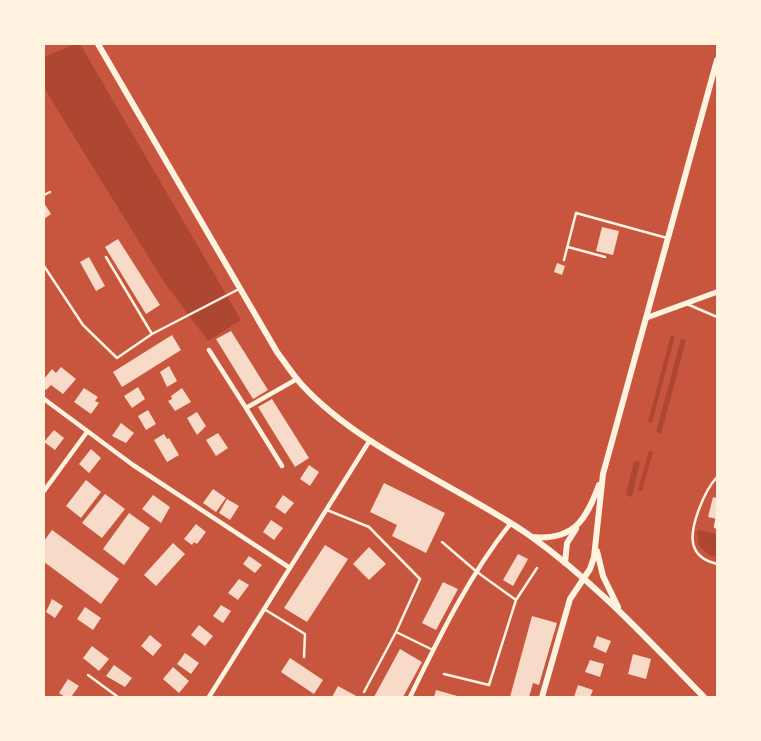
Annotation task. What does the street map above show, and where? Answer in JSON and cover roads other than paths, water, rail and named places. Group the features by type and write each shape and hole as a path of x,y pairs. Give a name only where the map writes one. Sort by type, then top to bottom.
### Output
{"main road":[{"path":"98,44 277,352 297,379 330,411 370,440 532,537 584,578 704,697"},
{"path":"565,563 567,543 591,506 603,474 717,60"},
{"path":"542,697 570,599 590,568 596,546 603,474"},
{"path":"532,537 557,536 578,526"},
{"path":"596,546 602,576 620,613"}],"street":[{"path":"646,318 717,292"},
{"path":"209,350 282,466"},
{"path":"246,408 297,379"},
{"path":"44,399 133,465 290,568"},
{"path":"44,491 87,432"},
{"path":"209,697 370,440"},
{"path":"410,697 432,650 477,572 511,523"}],"lane":[{"path":"44,195 50,192"},
{"path":"564,260 576,213 667,238"},
{"path":"568,247 605,257"},
{"path":"106,258 152,334"},
{"path":"44,266 83,325 117,358 152,334 241,288"},
{"path":"683,303 717,318"},
{"path":"717,477 704,493 693,536 695,549 701,557 717,564"},
{"path":"327,510 369,527 420,579 396,632 364,692"},
{"path":"717,517 715,527 717,528"},
{"path":"442,542 477,572 516,600"},
{"path":"444,674 489,685 516,600 537,568"},
{"path":"264,609 305,634 304,657"},
{"path":"396,632 432,650"},
{"path":"88,675 118,697"}]}
